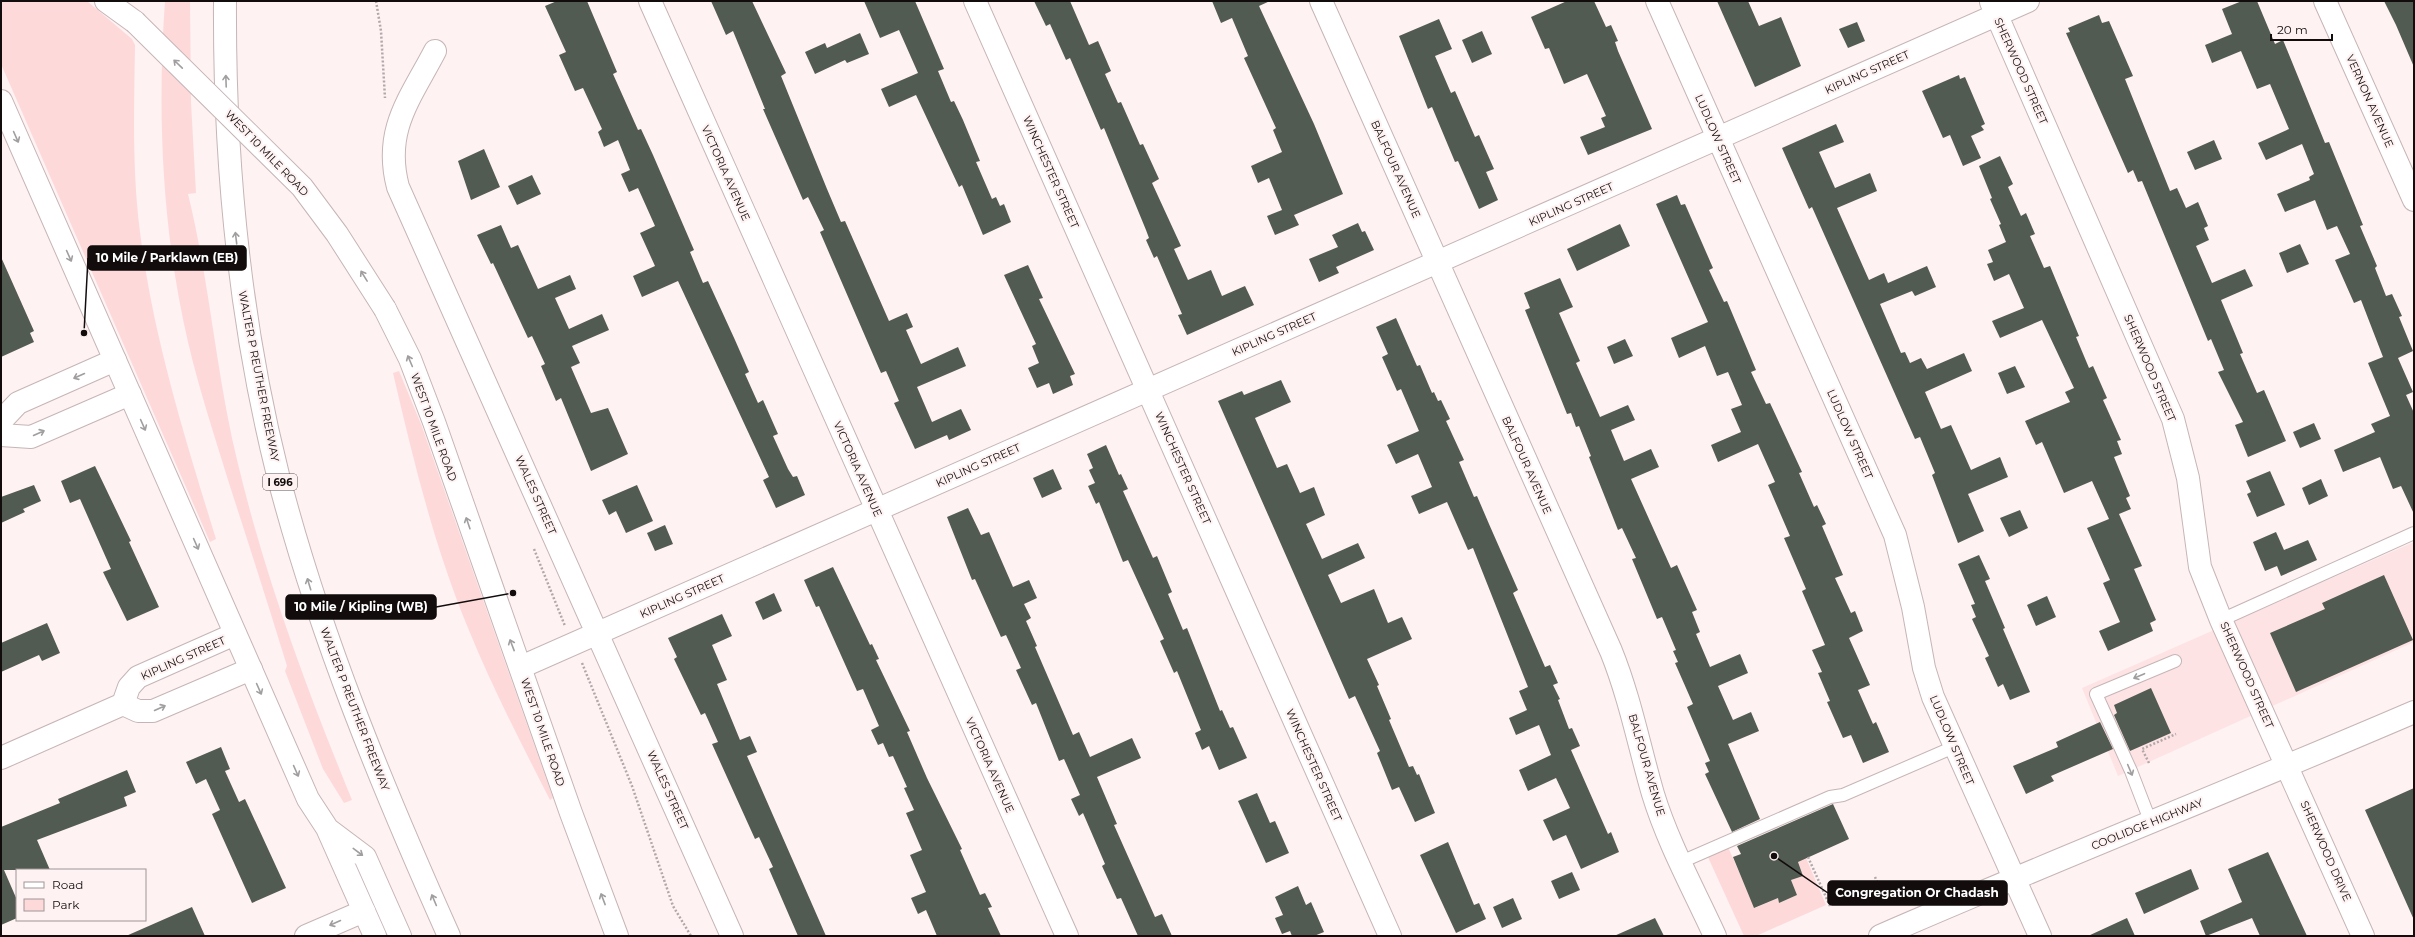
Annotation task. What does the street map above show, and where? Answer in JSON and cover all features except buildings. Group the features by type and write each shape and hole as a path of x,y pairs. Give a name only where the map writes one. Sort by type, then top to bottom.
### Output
{"main road":[{"path":"106,1 135,22"},
{"name":"WEST 10 MILE ROAD","path":"112,1 302,187 337,234 385,309 410,359 431,415 494,597 521,667 571,814 616,936"},
{"name":"WALTER P REUTHER FREEWAY","path":"225,1 228,139 233,208 251,343 278,473 316,606 341,677 368,746 449,936"},
{"name":"VICTORIA AVENUE","path":"650,1 1067,936"},
{"name":"WINCHESTER STREET","path":"975,1 1390,936"},
{"name":"BALFOUR AVENUE","path":"1321,1 1611,651 1632,711 1653,794 1681,862 1715,936"},
{"name":"LUDLOW STREET","path":"1657,1 1895,535 1913,607 1924,668 1933,697 1954,747 2040,936"},
{"name":"KIPLING STREET","path":"521,667 1718,138 1994,8 2028,1"},
{"name":"VERNON AVENUE","path":"2325,1 2414,200"},
{"name":"SHERWOOD STREET","path":"1994,8 2173,419 2188,478 2200,567 2221,620 2288,766"},
{"name":"WALES STREET","path":"435,51 399,119 393,141 394,170 397,181 732,936"},
{"path":"3,112 115,360 308,799 327,828 375,936"},
{"path":"1,421 18,403 115,360"},
{"path":"1,435 31,437 130,394"},
{"name":"KIPLING STREET","path":"123,704 129,687 138,677 235,634"},
{"path":"1,758 123,704 138,711 153,711 251,669"},
{"name":"COOLIDGE HIGHWAY","path":"1880,936 2014,878 2151,823 2414,712"},
{"name":"SHERWOOD DRIVE","path":"2288,766 2363,936"},
{"path":"327,828 364,857 400,936"},
{"path":"306,936 364,911"}],"lane":[{"path":"2221,620 2414,533"},
{"path":"2151,823 2131,771 2096,694 2175,661"},
{"path":"1681,862 1830,797 1843,795 1954,747"}],"path":[{"path":"579,656 632,786 673,906 691,936"},
{"path":"2149,763 2142,749 2176,734"},
{"path":"1808,857 1830,906"},
{"path":"1875,877 1878,884"}],"shaded area":[{"path":"2414,542 2414,642 2118,776 2082,688"}],"green space":[{"path":"1,1 87,1 132,39 135,45 134,138 137,209 140,232 153,310 171,387 216,539 210,542 1,64"},
{"path":"165,1 190,1 191,102 196,193 188,194 202,261 230,430 261,550 304,676 352,800 344,803 323,769 285,671 287,666 212,429 188,342 172,258 164,172 162,87"},
{"path":"399,371 421,424 553,798 550,800 487,672 468,628 445,566 425,502 393,373"},
{"path":"1728,847 1755,908 1778,898 1779,903 1797,895 1791,880 1803,876 1798,862 1806,858 1826,905 1756,936 1744,936 1707,855"}],"place":[{"name":"10 Mile / Parklawn (EB)","path":"84,333"},
{"name":"10 Mile / Kipling (WB)","path":"513,593"},
{"name":"Congregation Or Chadash","path":"1774,856"}]}
